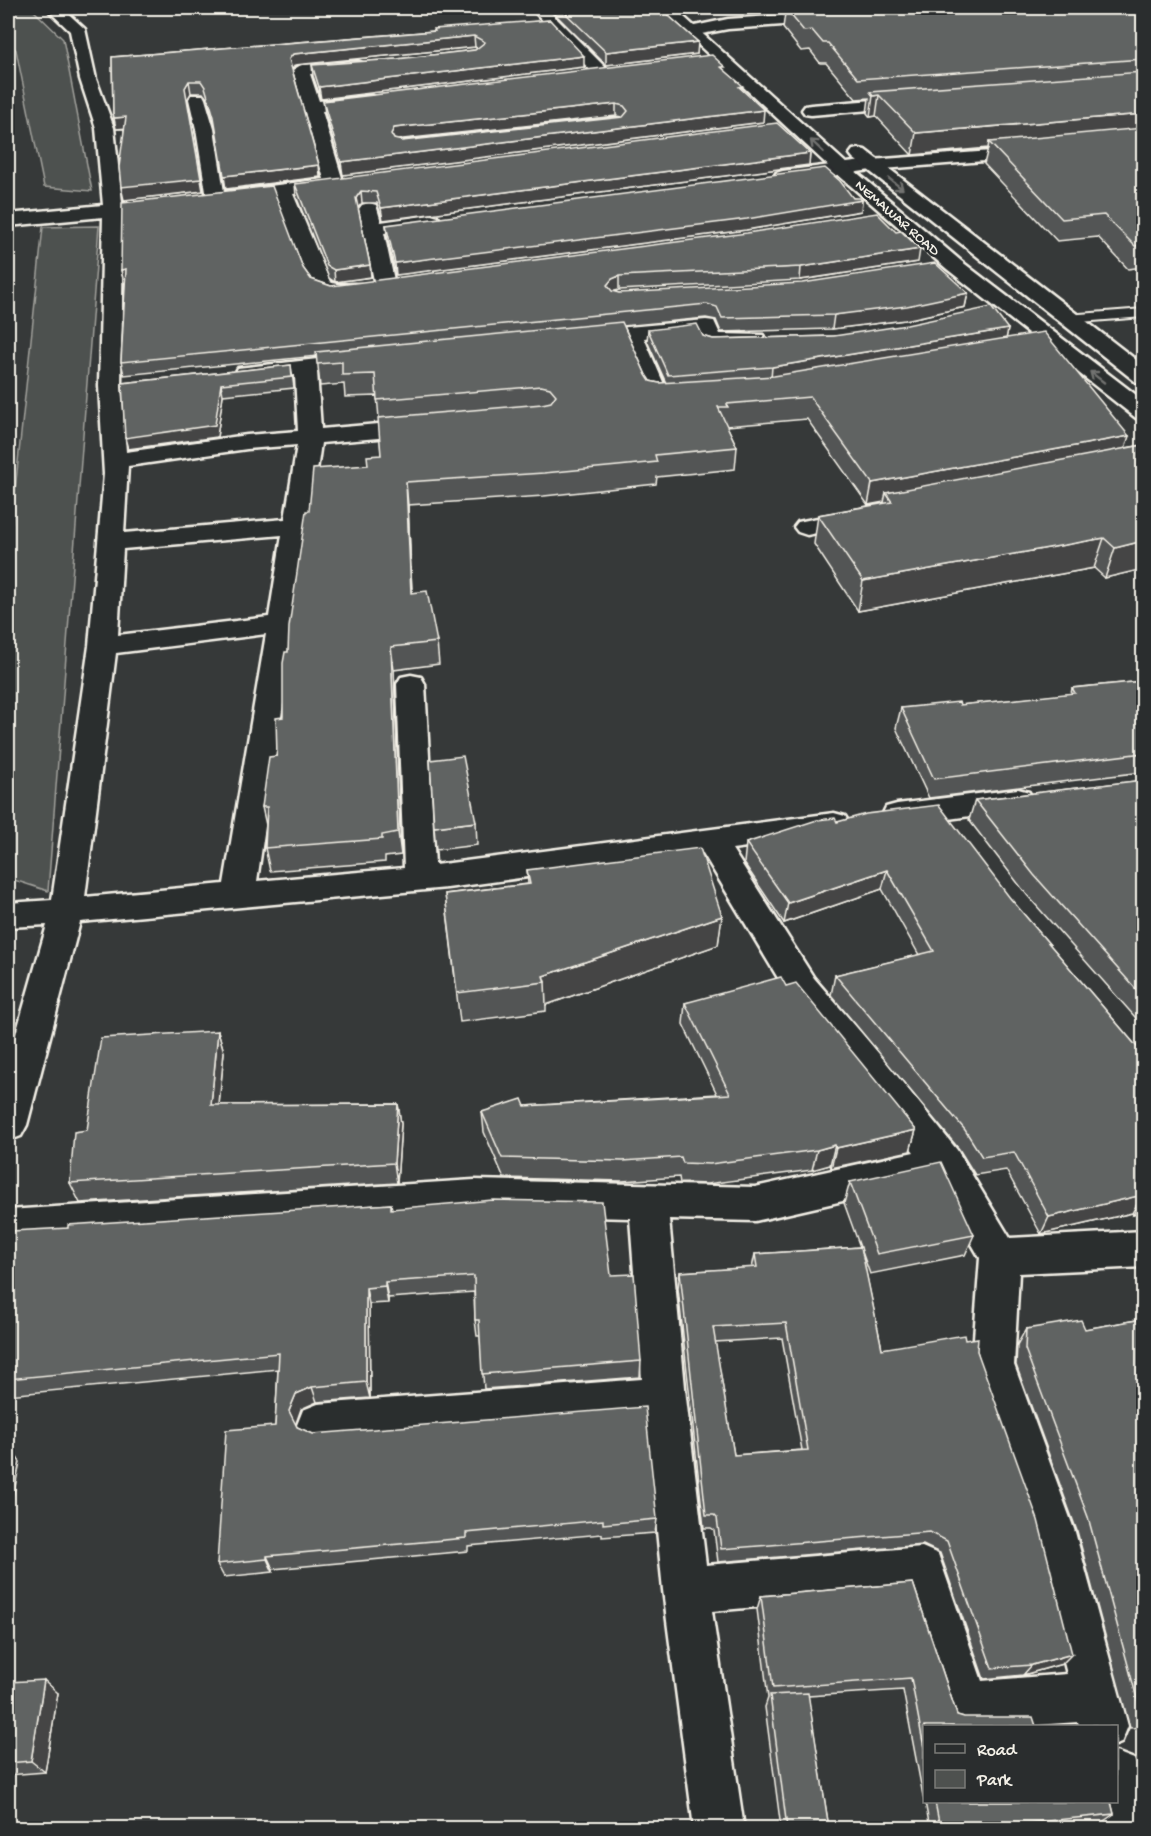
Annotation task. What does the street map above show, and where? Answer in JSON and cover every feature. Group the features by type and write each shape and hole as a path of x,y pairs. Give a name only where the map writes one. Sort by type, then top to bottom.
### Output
{"main road":[{"path":"538,8 609,72 582,76"},
{"name":"NEMAWAR ROAD","path":"666,8 842,169 954,265 1143,413"},
{"path":"692,31 728,24 896,10"},
{"path":"8,1125 67,911 103,646 116,474 114,461 122,385 113,210 105,128 88,79 77,29 64,12"},
{"path":"700,13 734,44"},
{"path":"697,61 721,58"},
{"path":"334,183 301,70 377,65"},
{"path":"197,99 205,129 216,198"},
{"path":"312,107 382,100"},
{"path":"828,126 803,104 926,101"},
{"path":"770,128 793,124"},
{"name":"NEMAWAR ROAD","path":"845,141 872,165 1143,378"},
{"path":"760,180 872,165 1045,152"},
{"path":"193,200 356,181"},
{"path":"282,190 321,286 332,291 407,282"},
{"path":"8,220 147,206"},
{"path":"369,209 385,285"},
{"path":"872,218 895,214"},
{"path":"374,229 444,220"},
{"path":"932,268 954,265"},
{"path":"984,311 1006,306"},
{"path":"564,339 706,326 712,341 778,339"},
{"path":"631,333 658,396 703,393"},
{"path":"1019,347 1052,342"},
{"path":"225,375 388,358"},
{"path":"239,895 310,437 306,367"},
{"path":"114,461 247,442 445,425"},
{"path":"807,528 889,512"},
{"path":"111,542 296,526"},
{"path":"103,646 280,624"},
{"path":"411,684 420,878"},
{"path":"8,915 420,878 1045,797"},
{"path":"942,809 961,837"},
{"path":"686,1590 922,1570 966,1707 1100,1711 1053,1532 993,1365 1000,1256 944,1162 869,1067 802,988 710,839"},
{"path":"8,1227 474,1197 755,1204 944,1162"},
{"path":"648,1200 665,1398 686,1590 719,1828"},
{"path":"1000,1256 1143,1249"},
{"path":"318,1425 665,1398"},
{"path":"1118,1784 1130,1828"}],"lane":[{"path":"1067,319 1143,313"}],"green space":[{"path":"8,8 31,8 63,39 92,191 44,187 16,50 8,40"},
{"path":"99,226 48,891 8,878 8,556 43,227"}],"building":[{"path":"560,8 660,8 698,42 606,52"},
{"path":"785,8 1143,8 1143,59 858,79 828,43 823,43 812,30 804,31"},
{"path":"550,20 584,56 319,87 312,65 397,59 475,50 485,42 474,36 293,54 289,59 319,165 224,176 214,117 205,87 201,81 189,81 185,88 201,179 121,187 119,167 126,117 114,118 112,57"},
{"path":"712,55 725,67 721,67 743,86 739,87 764,110 341,162 323,101","holes":["616,104 624,106 628,111 623,117 402,141 394,139 391,134 394,128 402,127"]},
{"path":"1143,72 1143,114 916,133 879,95 873,96 870,92"},
{"path":"777,123 810,153 381,208 376,192 361,191 356,198 370,265 334,270 327,266 295,184"},
{"path":"1143,128 1143,245 1135,246 1104,215 1062,219 989,142"},
{"path":"825,168 840,181 853,198 862,200 747,219 395,263 386,225"},
{"path":"272,186 303,268 311,279 331,286 747,233 877,213 896,232 901,231 920,249 801,267 619,276 607,285 612,291 619,293 802,283 935,263 968,293 907,306 834,315 722,318 717,307 707,304 121,362 126,269 121,270 122,203"},
{"path":"991,307 1008,329 772,367 668,375 648,330 697,324 703,336 713,339 834,336 907,325"},
{"path":"622,322 646,375 650,381 659,383 774,376 1044,332 1129,436 872,483 810,397 727,404 728,407 718,407 737,447 655,455 657,462 544,473 406,482 411,593 427,591 437,642 391,647 398,832 382,835 382,839 265,848 267,807 262,807 269,757 277,756 276,718 283,717 283,663 285,652 288,652 289,627 306,511 309,511 313,469 368,465 367,456 381,455 378,418 542,404 551,402 556,395 550,388 541,386 377,400 375,374 342,375 342,362 317,364 316,352"},
{"path":"291,365 292,377 221,384 215,425 125,438 122,383"},
{"path":"1143,445 1143,541 1115,548 1104,538 863,581 818,515 892,502 886,493"},
{"path":"1143,681 1143,753 934,779 901,708 959,702 960,705 1075,693 1072,688"},
{"path":"463,756 476,822 434,827 430,760"},
{"path":"1143,780 1143,997 1034,875 975,800"},
{"path":"939,805 1010,898 1138,1048 1143,1049 1143,1197 1142,1195 1049,1217 1014,1152 982,1157 965,1130 835,975 934,951 887,870 788,903 746,843 817,820 835,818 837,822 866,814"},
{"path":"700,848 722,916 543,976 545,982 457,993 445,894 530,884 527,870"},
{"path":"781,977 786,986 796,983 916,1130 836,1148 835,1145 817,1150 710,1164 683,1163 681,1157 623,1161 502,1158 482,1112 522,1099 525,1106 730,1094 685,1003"},
{"path":"218,1031 211,1105 398,1104 394,1163 70,1183 74,1132 87,1130 101,1038"},
{"path":"941,1162 974,1235 877,1254 850,1182"},
{"path":"493,1200 602,1202 611,1275 634,1274 641,1361 482,1374 479,1320 475,1320 474,1276 385,1282 385,1286 366,1288 366,1382 312,1387 296,1394 289,1411 297,1427 313,1434 645,1407 657,1519 603,1524 603,1520 466,1533 466,1538 267,1556 267,1559 217,1564 226,1430 275,1426 279,1353 8,1379 8,1247 11,1231 68,1228 68,1225 391,1204 391,1209"},
{"path":"861,1247 882,1349 964,1335 965,1340 978,1338 977,1351 1038,1520 1072,1654 1032,1665 992,1668 947,1541 930,1532 721,1549 717,1518 714,1515 706,1515 680,1272 757,1267 755,1254","holes":["786,1323 808,1450 734,1455 713,1327"]},
{"path":"1143,1319 1142,1717 1088,1517 1025,1349 1026,1329 1081,1320 1085,1329"},
{"path":"913,1583 957,1715 964,1717 1033,1717 1036,1725 923,1725 923,1743 911,1678 773,1688 761,1596"},
{"path":"44,1680 31,1761 8,1763 8,1682"},
{"path":"808,1693 829,1828 787,1828 770,1695"},
{"path":"935,1803 1111,1803 1114,1814 979,1828 940,1828"}]}
